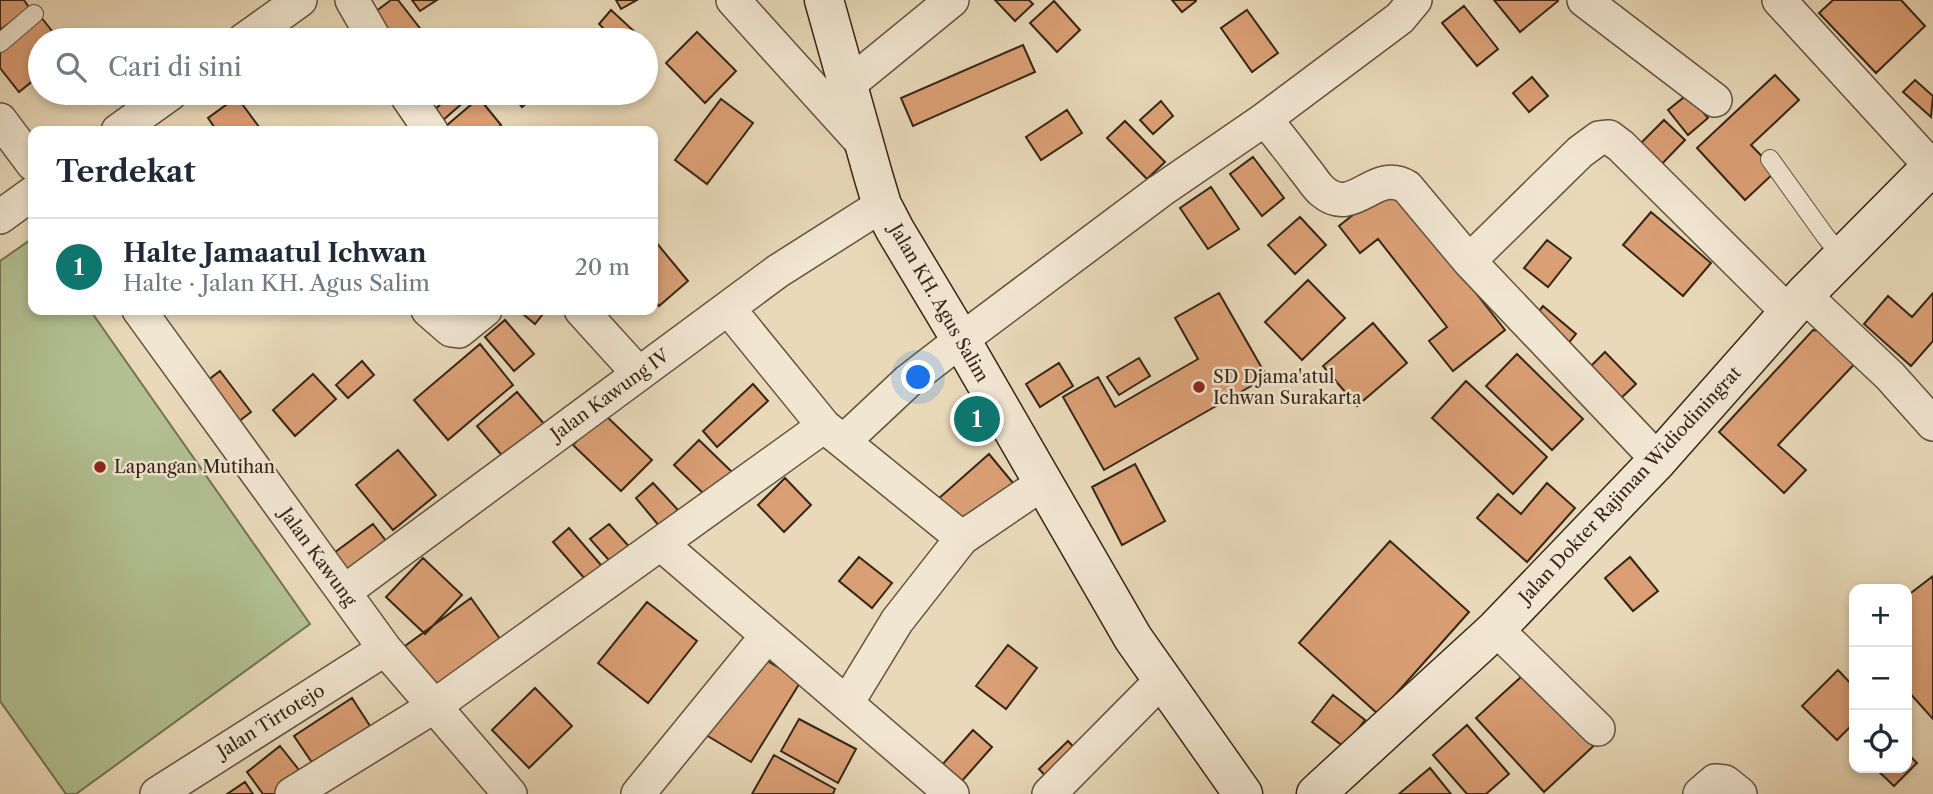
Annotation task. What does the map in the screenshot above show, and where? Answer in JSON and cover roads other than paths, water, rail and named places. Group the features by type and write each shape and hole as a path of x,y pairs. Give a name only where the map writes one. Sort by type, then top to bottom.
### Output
{"main road":[{"name":"Jalan KH. Agus Salim","path":"824,0 882,205 1133,638 1243,794"},
{"name":"Jalan Dokter Rajiman Widiodiningrat","path":"1316,794 1496,629 1658,460 1796,303 1932,166"}],"street":[{"path":"261,28 300,0"},
{"path":"352,0 368,28"},
{"path":"733,0 866,147"},
{"path":"848,85 952,0"},
{"path":"292,794 432,707 661,544 834,434 1160,191 1265,119 1400,18 1415,0"},
{"path":"1584,0 1715,100"},
{"path":"1779,0 1932,166"},
{"path":"125,126 155,105"},
{"path":"413,105 428,126"},
{"path":"1265,119 1323,192 1337,199 1349,199 1385,182 1396,180 1407,187 1469,261 1658,460"},
{"path":"0,120 28,157"},
{"path":"1469,261 1580,152 1599,138 1609,137 1796,303 1891,376 1933,424"},
{"path":"0,217 28,197"},
{"name":"Jalan Kawung IV","path":"344,592 778,271 882,205"},
{"path":"728,308 834,434 962,538"},
{"name":"Jalan Kawung","path":"143,315 385,649 432,707 510,794"},
{"path":"434,315 451,330 459,331 479,315"},
{"path":"585,315 639,374"},
{"path":"846,703 897,621 962,538 1043,483"},
{"path":"661,544 952,794"},
{"path":"1496,629 1598,729"},
{"path":"638,794 767,636"},
{"name":"Jalan Tirtotejo","path":"157,794 385,649"},
{"path":"1049,794 1162,680"},
{"path":"1700,794 1715,781 1725,782 1741,794"}],"lane":[{"path":"0,43 34,14"},
{"path":"1770,159 1842,256"}],"place":[{"name":"SD Djama'atul Ichwan Surakarta","path":"1199,387"},
{"name":"Halte Jamaatul Ichwan","path":"977,419"},
{"name":"Lapangan Mutihan","path":"100,467"}]}
